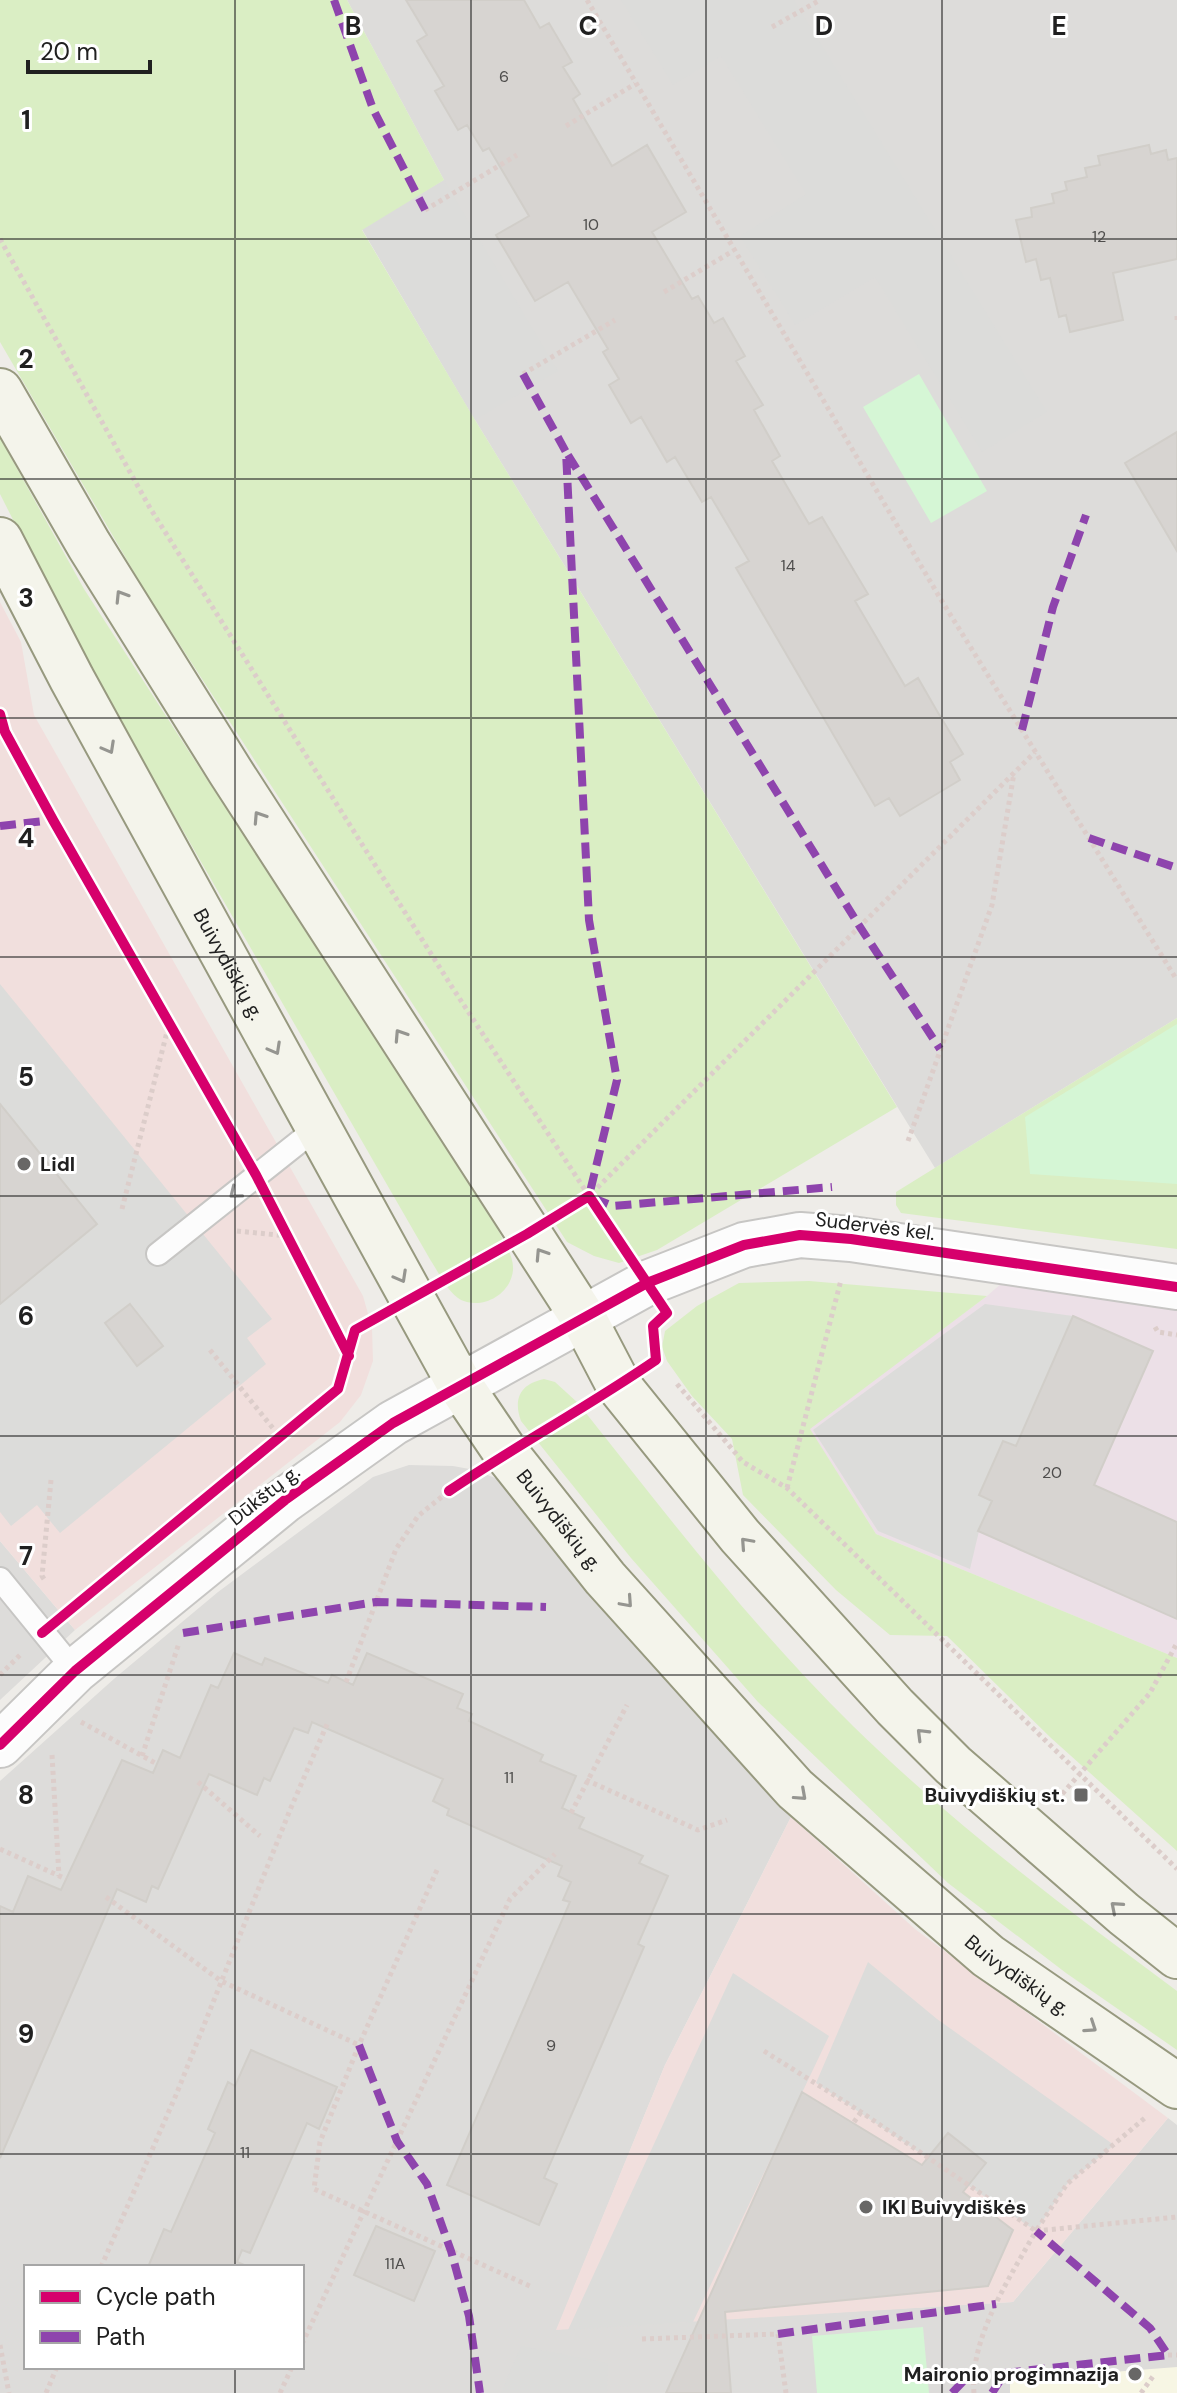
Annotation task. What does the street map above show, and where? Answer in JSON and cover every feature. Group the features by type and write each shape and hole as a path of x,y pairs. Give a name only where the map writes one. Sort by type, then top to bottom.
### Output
{"main road":[{"path":"0,391 89,545 230,771 584,1319 619,1386 740,1536 895,1707 953,1765 1124,1914 1177,1956"},
{"name":"Buivydiškių g.","path":"0,540 72,679 460,1385 506,1453 605,1578 795,1789 988,1956 1166,2098"}],"street":[{"name":"Sudervės kel.","path":"584,1319 647,1283 744,1245 800,1235 851,1239 1177,1287"},
{"name":"Dūkštų g.","path":"0,1745 75,1671 285,1500 393,1423 584,1319"}],"lane":[{"path":"158,1254 318,1127"},
{"path":"0,1579 75,1671"}],"path":[{"path":"587,0 932,584 1175,977"},
{"path":"772,27 820,0"},
{"path":"566,126 635,84"},
{"path":"425,210 517,155"},
{"path":"0,239 150,508 452,987 589,1196 1035,752"},
{"path":"664,292 733,251"},
{"path":"1177,316 1177,323"},
{"path":"523,374 615,320"},
{"path":"908,1141 992,905 1014,772"},
{"path":"122,1209 169,1024"},
{"path":"787,1488 851,1239"},
{"path":"210,1350 280,1437"},
{"path":"675,1382 743,1462 787,1488 1177,1869"},
{"path":"51,1480 42,1576 51,1588"},
{"path":"346,1682 396,1549 418,1516 449,1491"},
{"path":"142,1756 183,1633"},
{"path":"1079,1774 1150,1693 1177,1643"},
{"path":"571,1813 627,1705"},
{"path":"80,1722 157,1764"},
{"path":"102,2265 176,2095 328,1722"},
{"path":"0,1849 62,1877 51,1746"},
{"path":"586,1780 698,1830 727,1820"},
{"path":"198,1782 260,1836"},
{"path":"304,2340 510,1899 555,1854"},
{"path":"437,1870 359,2045 320,2142 314,2189 532,2287"},
{"path":"106,1897 221,1981 359,2045"},
{"path":"764,2051 861,2112 1036,2231 1177,2217"},
{"path":"974,2393 972,2372 996,2304 1036,2231 1067,2184 1166,2098"},
{"path":"854,2122 861,2112"},
{"path":"642,2339 778,2334 786,2393"},
{"path":"0,2345 9,2393"},
{"path":"1168,2355 1177,2355"},
{"path":"46,2393 56,2369"},
{"path":"280,2393 291,2369"},
{"path":"1141,2393 1154,2375"}],"shaded area":[{"path":"347,0 1177,0 1177,1018 935,1168 475,420 362,229 444,180"},
{"path":"621,0 794,0 1047,412 982,452 875,277 795,325 740,236 806,194 721,56 673,85"},
{"path":"444,180 558,371 475,420 362,229"},
{"path":"0,602 21,642 34,715 363,1296 372,1328 373,1361 361,1395 340,1422 75,1630 0,1541"},
{"path":"0,984 272,1319 247,1338 266,1364 60,1533 37,1505 11,1526 0,1512 0,1304 97,1224 0,1104"},
{"path":"1011,1275 1177,1304 1177,1658 876,1534 809,1428"},
{"path":"985,1304 1073,1316 979,1531 970,1569 878,1531 813,1430"},
{"path":"409,1465 475,1470 500,1480 791,1817 665,2065 557,2329 1013,2302 1168,2118 1177,2125 1177,2393 0,2393 0,1781 115,1678 218,1592 373,1477"},
{"path":"0,1541 75,1630 0,1700"},
{"path":"791,1817 915,1929 1168,2118 1013,2302 556,2330 665,2065"},
{"path":"868,1962 937,2019 1114,2145 1067,2184 1036,2231 816,2083"},
{"path":"733,1973 829,2036 693,2322 568,2330"},
{"path":"521,2346 608,2363 607,2393 501,2393"},
{"name":"Maironio progimnazija","path":"1177,2367 1177,2393 1010,2393 1010,2380"}],"green space":[{"path":"0,0 347,0 444,180 362,230 475,420 897,1107 657,1250 619,1263 594,1256 567,1242 145,591 0,342"},
{"path":"919,374 987,491 931,523 863,407"},
{"path":"0,438 84,589 498,1230 510,1254 513,1270 507,1286 494,1298 469,1303 452,1293 444,1282 98,683 0,494"},
{"path":"1177,1018 1177,1249 901,1213 896,1205 896,1192"},
{"path":"1177,1024 1177,1184 1030,1174 1025,1117"},
{"path":"809,1281 987,1296 810,1429 876,1534 1177,1658 1177,1851 1051,1738 947,1636 890,1635 836,1590 743,1495 732,1439 692,1396 667,1361 662,1347 665,1331 697,1306 739,1283"},
{"path":"544,1379 555,1382 578,1403 745,1610 853,1726 970,1831 1177,1991 1177,2050 1066,1973 948,1883 758,1702 631,1558 521,1421 518,1406 520,1394 529,1385"},
{"path":"923,2327 929,2393 817,2393 812,2336"}],"building":[{"path":"406,0 524,0 540,28 549,23 572,62 563,67 580,94 573,99 612,166 647,145 686,212 652,232 692,299 698,296 714,323 723,318 745,356 736,361 763,405 754,410 780,456 772,461 809,524 822,517 868,594 855,601 905,686 918,678 963,754 950,762 960,780 900,816 889,798 875,806 736,568 749,561 711,497 702,502 675,457 667,462 641,417 631,423 609,385 619,379 603,352 608,349 568,282 535,301 496,235 529,216 489,148 483,151 467,125 458,130 435,91 444,86 417,41 427,35"},
{"path":"1149,145 1151,154 1166,150 1168,160 1177,158 1177,259 1113,273 1123,320 1070,332 1066,315 1059,317 1050,278 1041,280 1036,259 1026,262 1016,220 1032,217 1031,208 1054,203 1052,194 1067,190 1065,182 1087,177 1085,168 1100,165 1098,156"},
{"path":"1177,432 1177,551 1125,463"},
{"name":"Lidl","path":"0,1104 97,1224 0,1304"},
{"path":"130,1304 163,1346 137,1366 105,1323"},
{"path":"1073,1316 1153,1351 1094,1485 1177,1522 1177,1619 978,1531 992,1501 979,1495 1003,1441 1016,1446"},
{"path":"234,1653 262,1665 265,1658 328,1683 332,1675 353,1685 367,1653 463,1694 457,1708 472,1714 469,1721 543,1755 540,1761 576,1776 562,1808 584,1818 579,1828 643,1856 639,1863 668,1876 638,1944 644,1947 544,2178 557,2184 539,2225 447,2185 570,1902 563,1900 571,1882 558,1876 562,1866 447,1815 449,1809 433,1801 443,1779 312,1722 308,1733 294,1728 270,1781 264,1778 257,1795 209,1774 158,1889 152,1886 146,1902 117,1889 0,2158 0,1906 13,1912 28,1876 61,1890 122,1760 153,1773 163,1750 180,1758 211,1685 218,1688"},
{"path":"251,2050 337,2087 319,2129 307,2123 250,2253 242,2250 237,2262 244,2265 149,2265 164,2229 171,2232 215,2133 208,2129 228,2082 235,2086"},
{"name":"IKI Buivydiškės","path":"802,2092 922,2165 948,2133 986,2163 963,2192 1013,2230 988,2286 725,2312 731,2393 666,2393"},
{"path":"376,2226 435,2251 414,2301 354,2275"}],"marked path":[{"path":"334,0 373,109 425,210"},
{"path":"523,374 566,452 589,920 617,1080 589,1196 583,1200"},
{"path":"568,455 860,927 940,1049"},
{"path":"1022,730 1053,607 1086,515"},
{"path":"0,826 53,820"},
{"path":"1089,838 1177,868"},
{"path":"593,1198 613,1206 832,1187"},
{"path":"183,1633 376,1602 546,1607"},
{"path":"359,2045 397,2141 427,2184 451,2251 469,2316 480,2393"},
{"path":"992,2393 1005,2373 1168,2355 1150,2328 1036,2231"},
{"path":"778,2334 996,2304"},
{"path":"952,2393 972,2372"}],"cycle path":[{"path":"0,714 5,732 53,820 256,1175 349,1356"},
{"path":"42,1633 338,1389 355,1330 589,1196 667,1313 653,1326 656,1360 449,1491"},
{"path":"0,1745 75,1671 285,1500 393,1423 647,1283 744,1245 800,1235 851,1239 1177,1287"}],"place":[{"name":"Lidl","path":"24,1164"},
{"name":"Buivydiškių st.","path":"1081,1795"},
{"name":"IKI Buivydiškės","path":"866,2207"},
{"name":"Maironio progimnazija","path":"1135,2374"}]}
